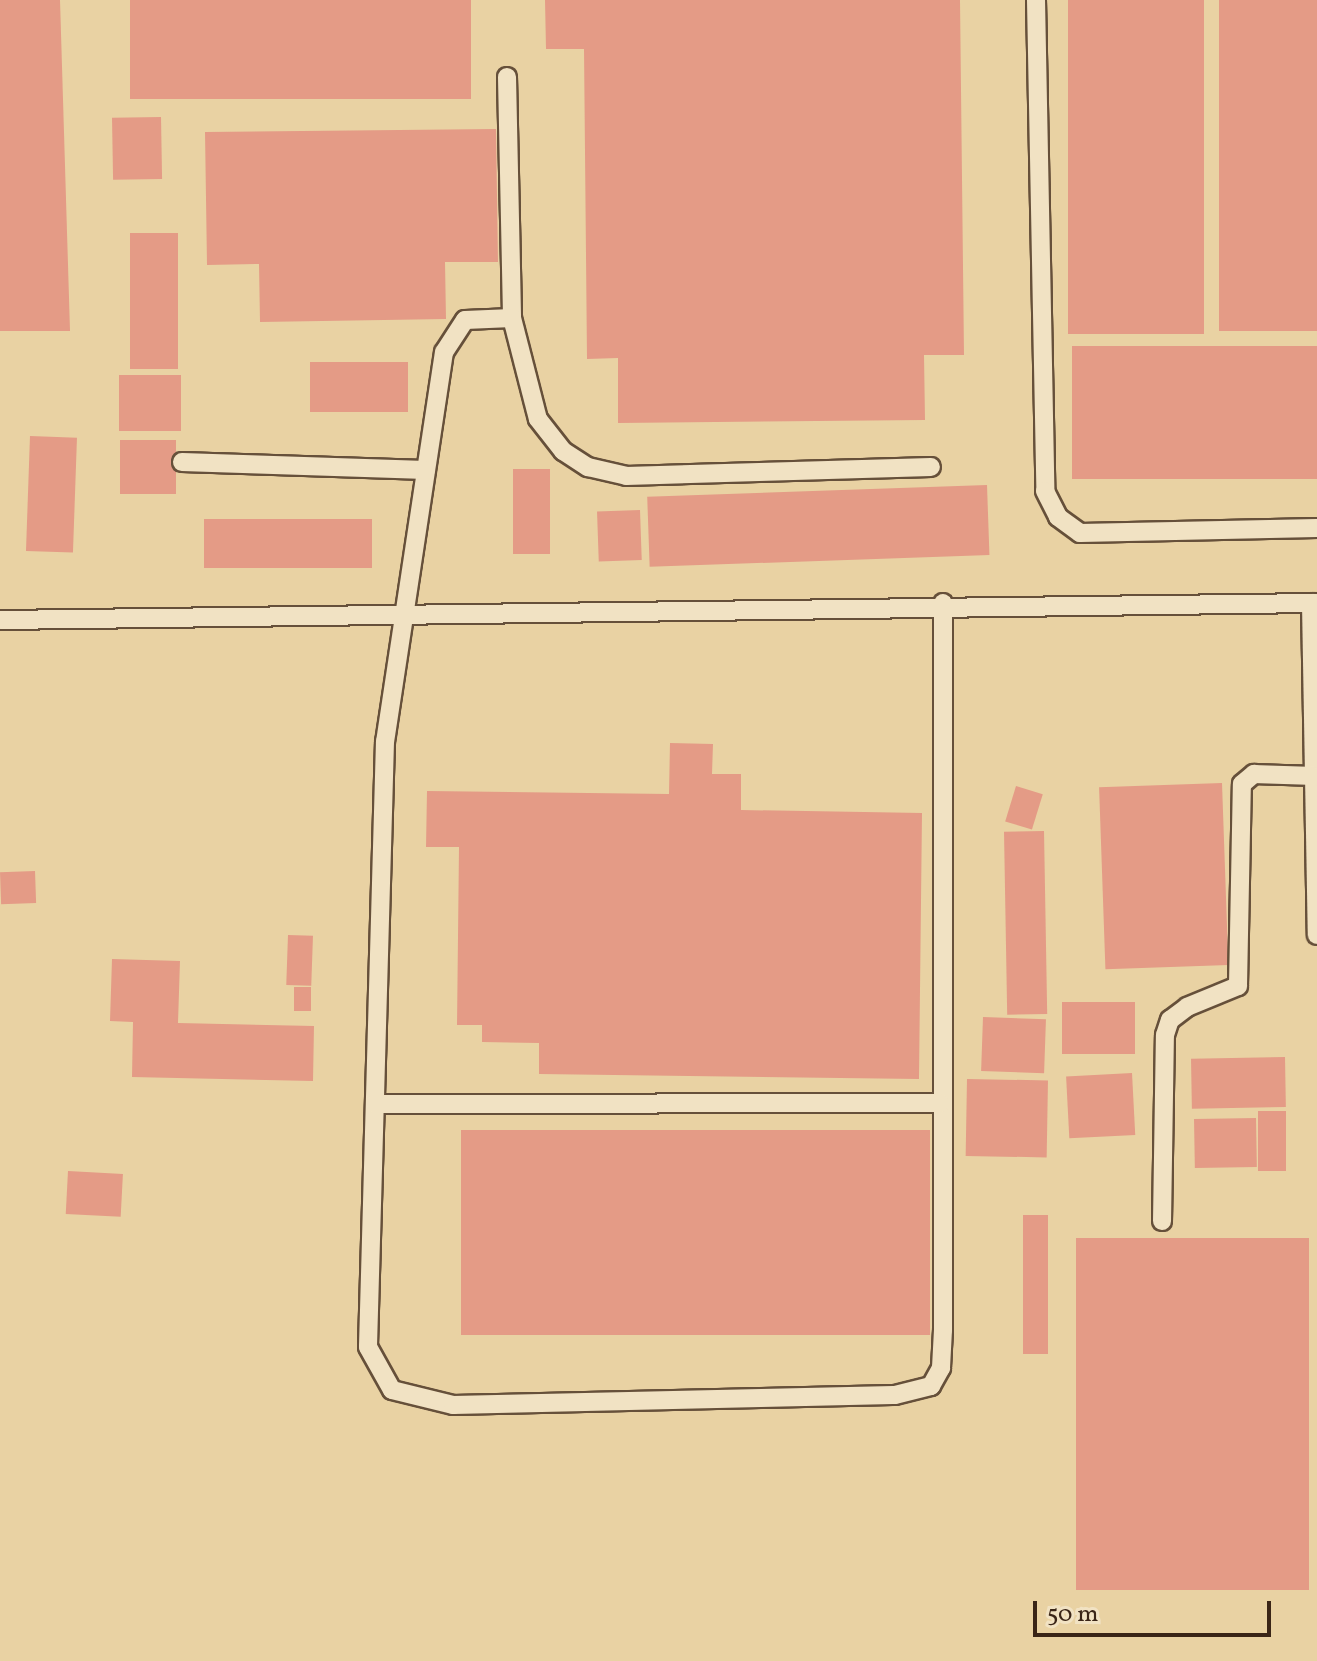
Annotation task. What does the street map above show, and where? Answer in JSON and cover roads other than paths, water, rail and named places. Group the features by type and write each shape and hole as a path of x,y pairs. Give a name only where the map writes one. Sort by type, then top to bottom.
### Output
{"lane":[{"path":"1036,0 1045,491 1058,517 1080,533 1317,528"},
{"path":"507,77 512,318 538,419 563,451 588,467 626,476 931,467"},
{"path":"512,318 465,320 451,331 426,470 385,741 368,1347 392,1390 453,1405 895,1395 931,1386 941,1368 943,1330 940,1103 943,603"},
{"path":"182,462 426,470"},
{"path":"0,620 943,603 1314,603 1317,935"},
{"path":"1162,1221 1165,1035 1170,1020 1187,1007 1238,986 1242,784 1254,774 1314,776"},
{"path":"375,1104 940,1103"}]}
